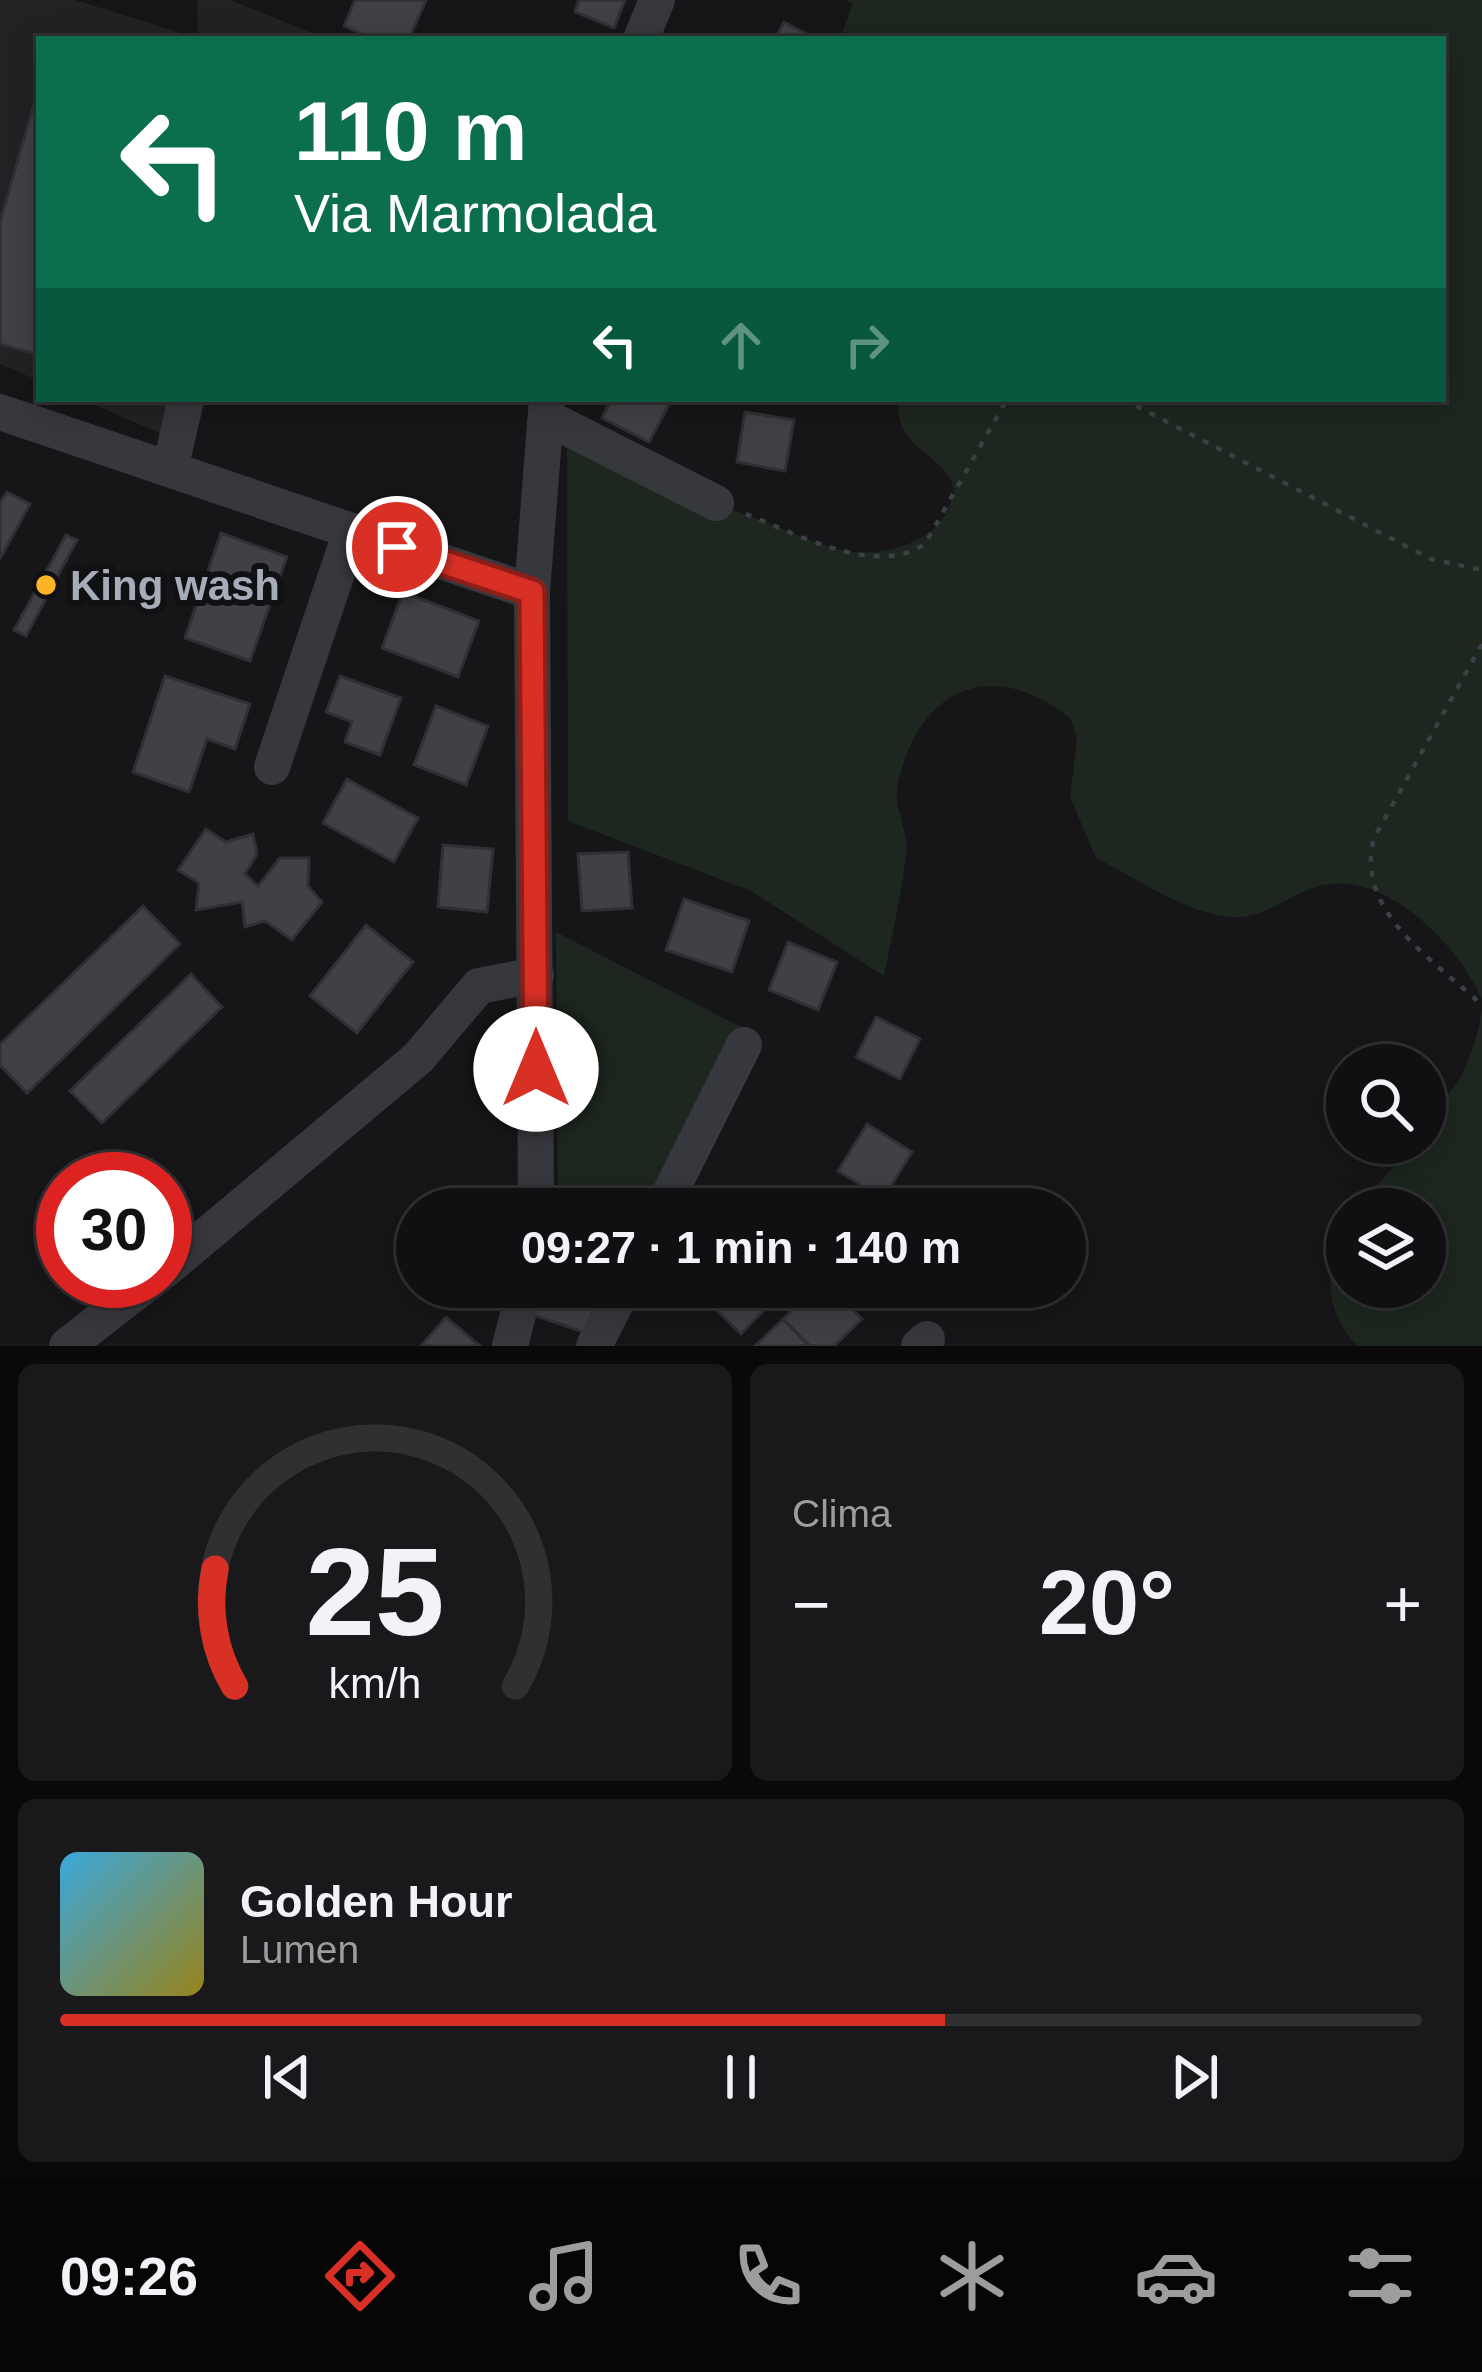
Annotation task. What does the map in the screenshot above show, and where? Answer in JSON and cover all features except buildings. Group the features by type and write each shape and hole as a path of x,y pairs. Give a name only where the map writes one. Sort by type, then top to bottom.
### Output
{"street":[{"path":"642,36 657,0"},
{"path":"170,470 185,402"},
{"path":"536,1188 532,592 546,408 716,503"},
{"path":"0,412 532,592"},
{"path":"272,767 351,531"},
{"path":"192,1247 418,1058 479,986 536,975"},
{"path":"672,1188 744,1045"},
{"path":"67,1346 116,1308"},
{"path":"509,1346 519,1308"},
{"path":"594,1346 613,1308"}],"path":[{"path":"716,503 838,549 886,555 916,550 925,544 1005,402"},
{"path":"1129,402 1431,559 1482,570"},
{"path":"1482,644 1374,838 1367,862 1371,887 1398,927 1482,1004"}],"shaded area":[{"path":"0,0 75,0 192,36 36,36 36,380 0,364"},
{"path":"197,0 230,0 320,36 198,36"},
{"path":"845,0 1482,0 1482,999 1437,935 1393,900 1369,889 1319,886 1251,915 1223,916 1185,905 1096,858 1070,797 1077,739 1071,719 1042,699 1014,689 987,686 963,691 941,704 908,750 897,792 906,856 884,976 751,891 568,821 567,447 819,543 874,552 924,536 947,512 953,495 946,472 904,430 900,402 1446,402 1446,36 841,36 853,3"},
{"path":"88,402 204,402 194,448"},
{"path":"556,932 741,1027 660,1188 558,1188"},
{"path":"1482,1007 1482,1346 1358,1346 1335,1308 1446,1308 1446,1188 1374,1188 1396,1164 1446,1164 1446,1098 1477,1033"}],"place":[{"name":"King wash","path":"46,585"}],"route":[{"path":"397,547 532,592 536,1069"}]}
